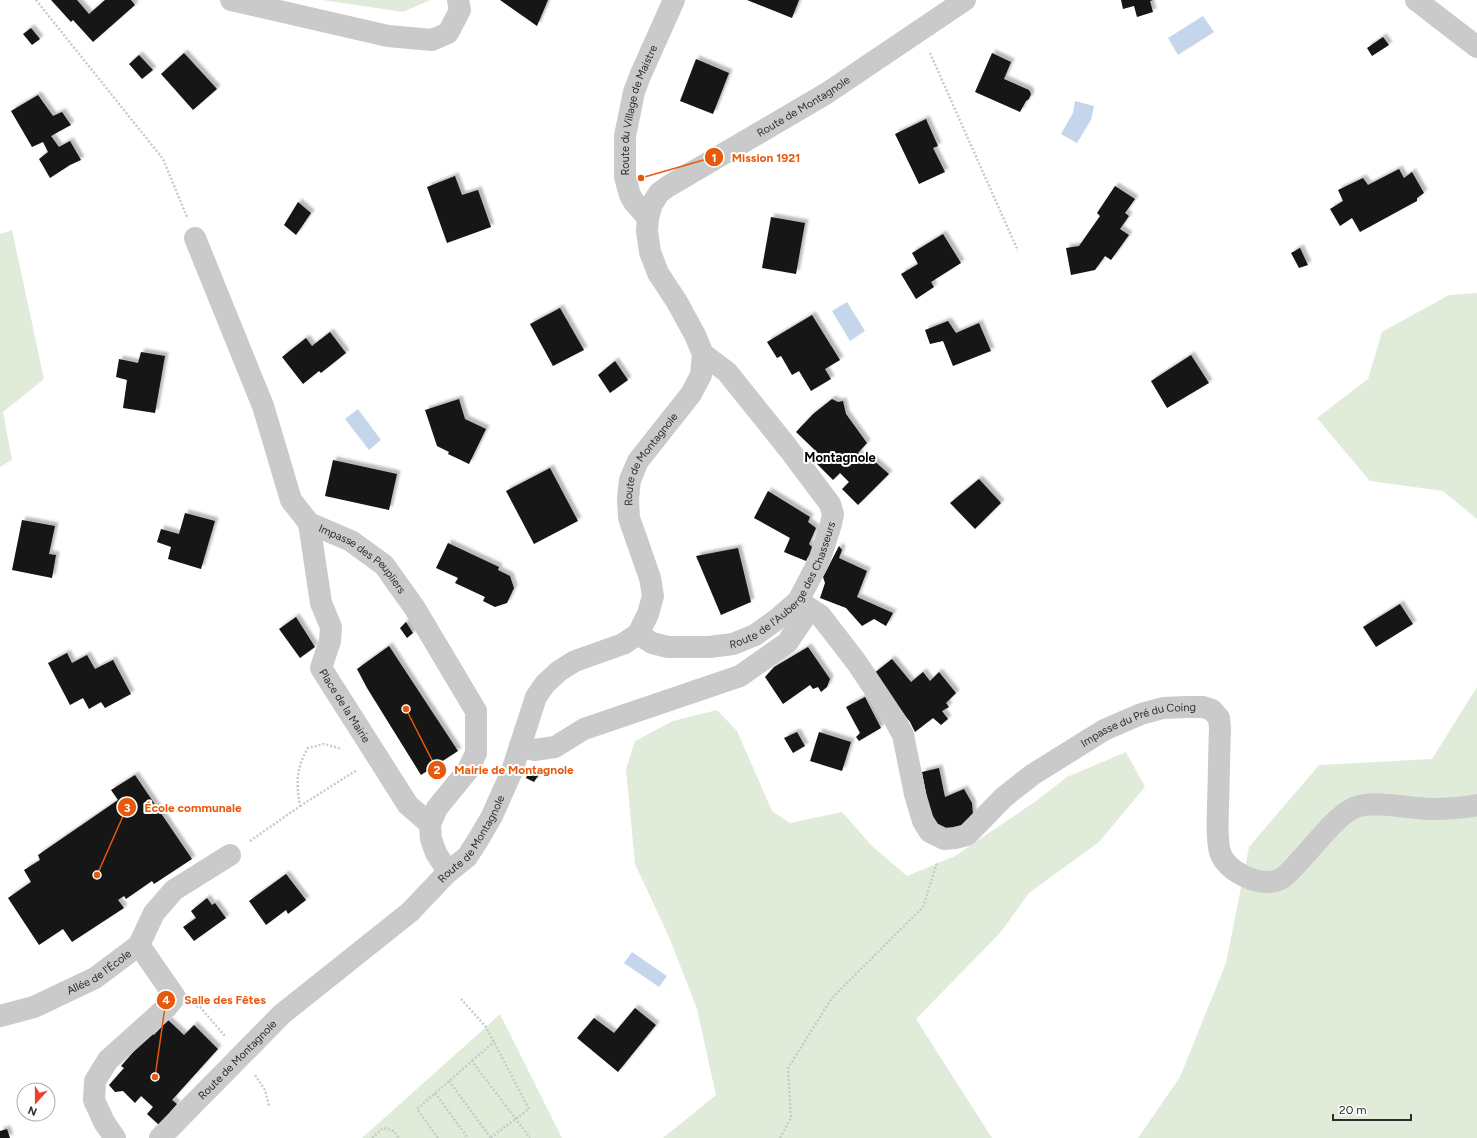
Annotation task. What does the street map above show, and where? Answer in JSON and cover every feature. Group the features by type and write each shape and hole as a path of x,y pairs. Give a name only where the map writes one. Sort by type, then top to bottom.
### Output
{"street":[{"path":"231,0 388,36 432,40 448,33 460,10 458,0"},
{"name":"Route du Village de Maistre","path":"648,218 630,195 625,177 625,136 634,92 674,0"},
{"name":"Route de Montagnole","path":"160,1138 282,1014 410,912 448,872 466,857 478,840 495,810 512,771 536,697 545,684 559,671 574,661 623,644 638,634 648,614 653,596 650,578 629,518 628,498 630,480 638,461 691,394 701,375 703,354 695,334 677,302 658,273 650,252 647,231 648,218 652,204 659,193 828,93 965,0"},
{"path":"1416,0 1477,47"},
{"name":"Impasse des Peupliers","path":"195,238 263,406 291,500 310,523 351,541 384,565 414,607 476,711 476,753 468,770 437,808 430,824"},
{"name":"Route de l'Auberge des Chasseurs","path":"638,634 652,644 668,647 709,647 733,644 754,635 776,620 804,605 828,536 833,514 830,504 788,448 727,372 703,354"},
{"name":"Place de la Mairie","path":"310,523 321,603 331,627 330,641 321,668 408,805 430,824"},
{"path":"520,746 534,750 555,747 584,729 740,676 787,643 804,605 820,615 857,664 895,720 903,735 915,794 923,821 930,832 944,839"},
{"name":"Impasse du Pré du Coing","path":"944,839 967,835 1004,797 1032,775 1104,730 1141,714 1163,708 1187,706 1203,707 1212,710 1219,718 1217,833 1220,853 1228,865 1242,875 1255,881 1271,882 1284,878 1346,812 1356,807 1372,805 1432,809 1477,805"},
{"path":"430,824 431,839 436,852 448,872"},
{"name":"Allée de l'École","path":"0,1016 34,1007 95,978 139,945 154,913 174,890 230,855"},
{"path":"115,1138 104,1122 94,1100 95,1081 108,1060 167,1007 175,997 139,945"}],"path":[{"path":"36,0 163,159 195,238"},
{"path":"920,30 1018,251"},
{"path":"300,806 297,779 301,760 308,748 324,744 339,746 344,749"},
{"path":"230,855 300,806 345,777"},
{"path":"780,1138 791,1118 788,1068 832,998 923,907 944,839"},
{"path":"449,1081 491,1138 529,1109 486,1027 461,999"},
{"path":"200,1007 226,1037"},
{"path":"438,1138 417,1110 494,1042"},
{"path":"472,1061 530,1138"},
{"path":"435,1093 468,1138"},
{"path":"372,1138 383,1128 394,1131 400,1138"}],"green space":[{"path":"323,0 430,0 403,12"},
{"path":"12,230 44,379 3,412 12,460 0,467 0,234"},
{"path":"1477,293 1477,519 1443,491 1370,481 1317,418 1368,379 1382,332 1449,295"},
{"path":"1477,687 1477,1138 1138,1138 1180,1077 1226,963 1249,847 1319,765 1432,759"},
{"path":"717,710 737,731 772,811 790,823 842,812 872,846 907,876 955,856 1039,799 1067,777 1126,752 1145,787 1099,842 1029,893 1000,933 916,1019 992,1138 663,1138 716,1095 697,1009 669,937 635,864 626,769 635,741 673,721"},
{"path":"500,1014 562,1138 362,1138 486,1027"}],"water":[{"path":"1203,16 1214,32 1178,55 1168,38"},
{"path":"1075,101 1094,106 1091,120 1077,143 1061,134 1073,113"},
{"path":"847,302 865,331 850,341 832,311"},
{"path":"358,409 381,440 369,450 345,419"},
{"path":"632,952 667,976 659,987 624,963"}],"building":[{"path":"51,0 77,0 89,14 105,0 131,0 135,5 93,42 73,20 71,22"},
{"path":"500,0 548,0 537,26"},
{"path":"747,0 799,0 792,18"},
{"path":"1121,0 1153,0 1150,1 1153,12 1137,17 1134,6 1123,9"},
{"path":"31,28 40,39 32,45 23,34"},
{"path":"1383,37 1389,45 1372,56 1367,48"},
{"path":"184,53 217,89 193,110 161,74"},
{"path":"992,53 1011,62 1004,79 1029,90 1031,94 1020,112 975,92"},
{"path":"139,55 153,70 142,79 129,64"},
{"path":"696,59 729,73 713,114 680,101"},
{"path":"38,95 53,116 62,112 71,125 51,136 59,147 70,141 81,160 50,178 39,159 48,152 43,142 32,147 11,111"},
{"path":"926,119 938,146 933,148 945,172 919,184 895,134"},
{"path":"1399,169 1404,178 1412,172 1424,193 1417,198 1417,201 1360,232 1352,218 1340,226 1330,209 1343,201 1338,190 1363,178 1368,185"},
{"path":"455,176 462,195 478,190 491,227 447,243 427,187"},
{"path":"1115,186 1135,199 1125,213 1129,216 1120,229 1129,235 1111,260 1105,256 1095,270 1071,275 1066,248 1079,246 1100,216 1097,213"},
{"path":"298,202 311,213 296,235 284,225"},
{"path":"771,217 805,223 796,274 762,268"},
{"path":"943,234 961,263 931,282 934,287 916,299 901,274 918,264 912,253"},
{"path":"1300,248 1308,265 1299,268 1291,253"},
{"path":"560,308 584,350 553,366 530,324"},
{"path":"812,315 840,360 825,369 831,379 811,391 799,371 792,375 781,356 777,358 767,342"},
{"path":"948,321 956,333 979,323 991,351 953,366 943,341 930,344 925,330"},
{"path":"330,332 346,353 321,373 319,371 303,384 282,357 306,338 312,346"},
{"path":"141,352 165,356 155,413 123,408 127,380 116,377 119,359 138,363"},
{"path":"1191,355 1209,383 1167,408 1151,381"},
{"path":"615,361 628,380 610,393 598,375"},
{"path":"459,399 465,419 486,429 469,464 448,454 449,452 437,446 425,410"},
{"path":"832,399 838,402 843,401 846,414 867,443 858,453 866,463 872,459 889,474 858,505 842,489 849,482 840,473 833,480 817,464 822,457 796,432 813,414"},
{"path":"333,460 397,474 389,510 325,496"},
{"path":"550,468 578,521 534,544 506,491"},
{"path":"979,479 1001,503 975,529 950,503"},
{"path":"768,491 810,517 808,522 816,528 809,544 813,548 806,561 784,552 790,538 754,518"},
{"path":"185,513 215,521 201,569 168,559 171,547 157,542 161,529 179,534"},
{"path":"22,520 55,526 49,554 56,555 52,578 12,570"},
{"path":"448,543 499,567 498,570 510,576 514,588 507,603 495,607 483,601 485,597 455,583 458,578 436,568"},
{"path":"839,546 842,550 839,558 867,571 857,597 893,613 886,626 874,619 862,626 846,608 820,598 825,583 823,577"},
{"path":"738,548 751,602 721,615 696,556"},
{"path":"1400,604 1413,624 1376,647 1363,627"},
{"path":"296,617 315,647 300,658 279,629"},
{"path":"406,622 413,633 407,638 400,628"},
{"path":"389,646 458,751 421,775 367,688 357,669"},
{"path":"808,647 830,679 827,687 821,692 818,687 813,689 810,685 783,704 765,677 774,667"},
{"path":"67,653 72,663 87,655 95,669 113,660 131,694 105,708 101,702 89,709 83,698 70,705 48,663"},
{"path":"892,659 911,682 923,672 930,681 939,672 956,693 946,703 949,707 942,711 948,719 941,725 933,718 915,732 910,722 873,674"},
{"path":"865,697 881,728 859,741 856,737 860,733 846,707"},
{"path":"797,732 805,746 793,753 784,738"},
{"path":"819,732 851,742 842,771 810,761"},
{"path":"939,768 945,797 964,789 972,803 973,815 958,828 933,830 922,772"},
{"path":"530,769 540,773 534,782 526,778"},
{"path":"135,775 192,859 154,884 152,881 126,899 124,896 118,900 124,908 72,942 63,929 39,945 8,898 31,882 24,870 40,860 38,855 118,800 111,790"},
{"path":"286,874 306,900 288,914 286,910 266,925 249,901"},
{"path":"207,898 212,905 215,903 226,918 194,941 183,927 196,918 191,911"},
{"path":"635,1008 656,1025 618,1072 577,1038 594,1018 614,1033"},
{"path":"168,1020 184,1035 194,1025 218,1049 172,1100 177,1104 159,1125 147,1114 153,1107 141,1096 135,1103 123,1091 115,1092 109,1085 124,1068 121,1066 150,1033 154,1035"},
{"path":"7,1129 10,1138 0,1138 0,1131"}],"place":[{"name":"Mission 1921","path":"641,178"},
{"name":"Mairie de Montagnole","path":"406,709"},
{"name":"École communale","path":"97,875"},
{"name":"Salle des Fêtes","path":"155,1077"}],"district":[{"name":"Montagnole","path":"840,457"}]}
